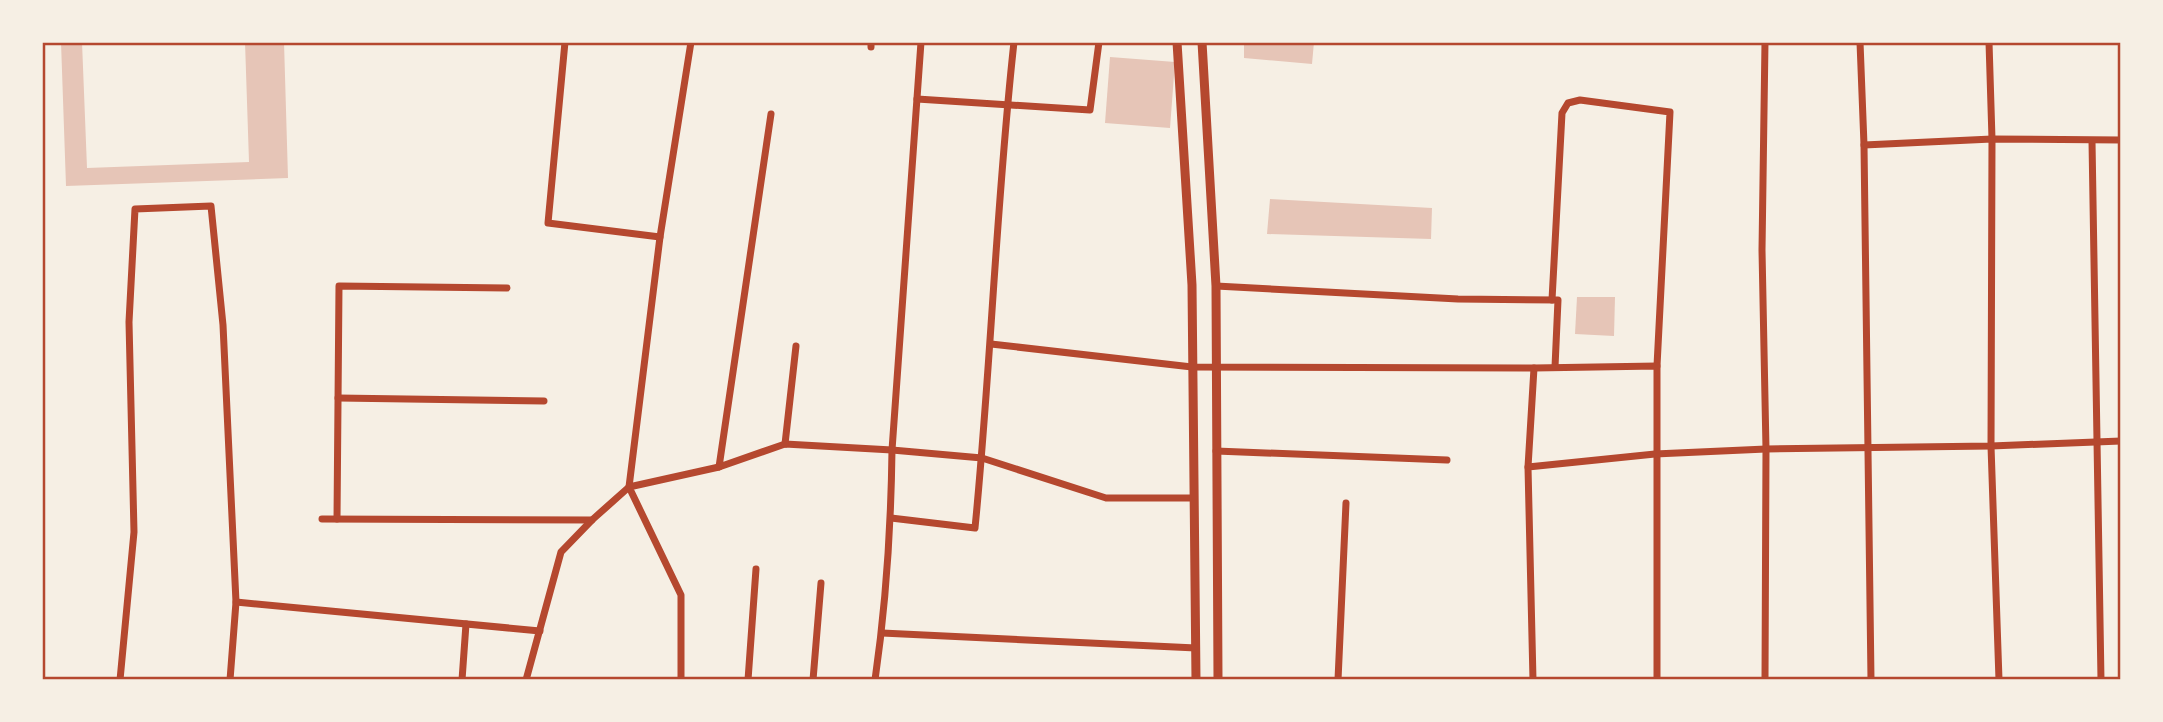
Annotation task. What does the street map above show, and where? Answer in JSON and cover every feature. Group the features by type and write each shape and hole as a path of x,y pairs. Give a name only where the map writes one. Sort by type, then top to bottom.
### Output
{"street":[{"path":"565,42 548,223 660,237"},
{"path":"681,680 681,595 629,487 660,237 690,42"},
{"path":"875,680 882,633 891,518 892,450 920,42"},
{"path":"891,518 975,528 1014,42"},
{"path":"916,99 1090,110 1099,42"},
{"path":"1177,42 1192,285 1196,680"},
{"path":"1202,42 1216,286 1218,680"},
{"path":"1765,42 1762,250 1766,449 1765,680"},
{"path":"1860,42 1864,145 1871,680"},
{"path":"1989,42 1992,139 1991,446 1998,680"},
{"path":"1552,300 1562,113 1568,103 1580,100 1670,112 1657,366 1657,680"},
{"path":"719,467 771,114"},
{"path":"1864,145 1992,139 2121,140"},
{"path":"2092,141 2101,680"},
{"path":"120,680 134,532 130,322 135,208 211,206 223,325 236,602 230,680"},
{"path":"337,519 340,286 507,288"},
{"path":"1216,286 1458,299 1558,300 1555,367"},
{"path":"991,344 1192,367 1657,366"},
{"path":"785,444 796,346"},
{"path":"1533,680 1528,467 1534,368"},
{"path":"338,398 544,401"},
{"path":"1528,467 1655,454 1766,449 2121,441"},
{"path":"526,680 561,552 592,520 629,487 719,467 785,444 982,458 1106,498 1194,498"},
{"path":"1216,452 1447,460"},
{"path":"1338,680 1346,503"},
{"path":"322,519 592,520"},
{"path":"748,680 756,569"},
{"path":"813,680 821,583"},
{"path":"236,602 540,632"},
{"path":"462,680 466,624"},
{"path":"882,633 1196,648"}],"building":[{"path":"61,42 82,42 87,168 249,162 245,42 284,42 288,178 66,186"},
{"path":"1244,42 1314,42 1312,64 1244,58"},
{"path":"1110,57 1175,62 1170,128 1105,123"},
{"path":"1270,199 1432,208 1431,239 1267,234"},
{"path":"1577,297 1615,297 1614,336 1575,334"}]}
